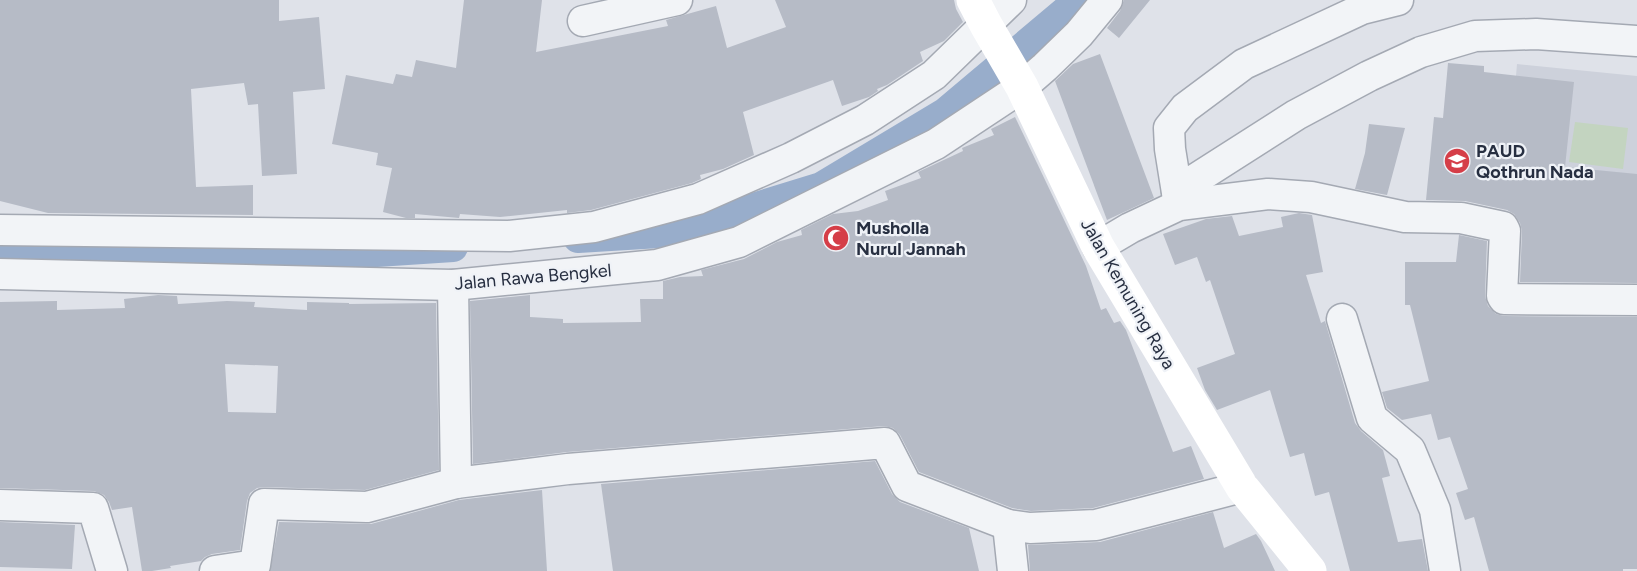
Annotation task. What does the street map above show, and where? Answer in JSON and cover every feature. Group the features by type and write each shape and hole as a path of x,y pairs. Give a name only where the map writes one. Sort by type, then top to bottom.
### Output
{"street":[{"path":"583,21 677,0"},
{"name":"Jalan Rawa Bengkel","path":"0,274 30,253 509,236 594,227 698,198 791,158 865,120 934,75 985,22 1011,0"},
{"name":"Jalan Rawa Bengkel","path":"0,230 30,253 453,285 657,265 739,243 936,144 1019,82 1045,67 1079,34 1107,0"},
{"path":"1178,198 1170,149 1170,128 1185,108 1244,64 1362,9 1398,0"},
{"name":"Jalan Kemuning Raya","path":"985,22 1019,82 1098,247 1242,487 1310,571"},
{"path":"1098,247 1178,198 1296,115 1369,76 1421,52 1475,36 1536,34 1637,40"},
{"path":"1178,198 1268,194 1311,197 1405,217 1461,218 1503,227 1502,296 1504,300 1637,300"},
{"path":"453,285 456,483"},
{"path":"1342,319 1372,418 1410,450 1435,510 1445,571"},
{"path":"215,571 255,564 264,504 367,507 456,483 568,469 885,443 907,486 1008,525 1030,528 1096,525 1242,487"},
{"path":"0,505 93,508 112,571"},
{"path":"1008,525 1013,571"}],"shaded area":[{"path":"1517,64 1637,76 1637,220 1505,208"}],"green space":[{"path":"1575,122 1628,128 1623,169 1569,162"}],"building":[{"path":"0,0 279,0 279,21 319,17 325,89 293,92 297,174 262,176 258,104 248,105 244,83 191,89 196,187 253,185 253,215 48,213 0,201"},
{"path":"464,0 542,0 536,52 668,26 666,20 716,6 727,48 786,27 775,0 954,0 963,22 944,41 920,52 923,61 877,89 878,91 869,97 842,106 833,80 743,112 754,155 723,169 700,175 701,179 692,183 591,210 567,213 567,210 500,217 460,214 459,218 415,214 415,218 406,218 383,212 392,168 376,165 378,153 332,144 346,75 393,84 396,74 412,77 416,60 456,68"},
{"path":"1124,0 1150,0 1119,38 1107,28 1120,11"},
{"path":"1100,54 1154,198 1107,220 1055,81 1073,64"},
{"path":"1448,63 1484,66 1484,72 1574,82 1565,167 1637,174 1637,283 1520,282 1522,231 1514,214 1507,210 1465,201 1426,200 1434,117 1443,118"},
{"path":"1015,117 1086,266 1101,310 1106,308 1114,323 1120,321 1126,330 1173,452 1191,446 1204,479 1093,508 1031,511 1012,508 919,472 900,435 893,428 884,426 567,452 473,464 470,301 530,295 530,317 563,319 563,323 641,322 640,299 663,299 663,281 680,277 703,276 701,270 744,259 777,242 802,235 801,230 833,214 858,211 888,200 885,191 921,178 918,172 963,151 962,148 994,135 991,129"},
{"path":"1369,124 1405,128 1387,195 1355,189 1365,153"},
{"path":"1299,213 1312,215 1323,272 1306,275 1321,323 1325,321 1355,423 1383,450 1390,476 1382,478 1398,542 1422,539 1428,571 1350,571 1329,492 1315,496 1304,453 1290,457 1270,390 1217,410 1205,390 1197,368 1235,354 1210,280 1206,282 1197,257 1175,265 1163,234 1206,219 1232,216 1239,236 1283,227 1281,217"},
{"path":"1459,235 1487,241 1485,296 1488,306 1496,314 1504,316 1637,317 1637,569 1623,569 1623,571 1489,571 1474,517 1465,520 1456,493 1468,489 1450,437 1438,440 1431,414 1402,420 1387,408 1382,392 1429,381 1410,305 1405,305 1405,262 1456,262"},
{"path":"158,295 177,296 178,304 255,302 254,307 307,310 307,302 436,303 439,470 365,490 257,488 250,493 247,501 240,550 212,554 201,561 170,566 171,568 142,571 132,507 112,510 104,495 94,491 0,488 0,302 57,301 57,310 125,308 124,299","holes":["225,364 278,366 276,413 228,412"]},
{"path":"875,461 892,494 900,502 969,528 979,571 613,571 601,484"},
{"path":"542,490 547,571 270,571 279,522 371,524 459,500"},
{"path":"1213,512 1224,548 1256,534 1275,571 1030,571 1028,545 1100,542"},
{"path":"0,522 75,525 72,569 0,567"}],"waterway":[{"path":"578,238 676,232 821,187 946,112 1076,0"},
{"path":"0,248 346,254 453,247"}],"place":[{"name":"PAUD Qothrun Nada","path":"1457,161"},
{"name":"Musholla Nurul Jannah","path":"836,238"}]}
